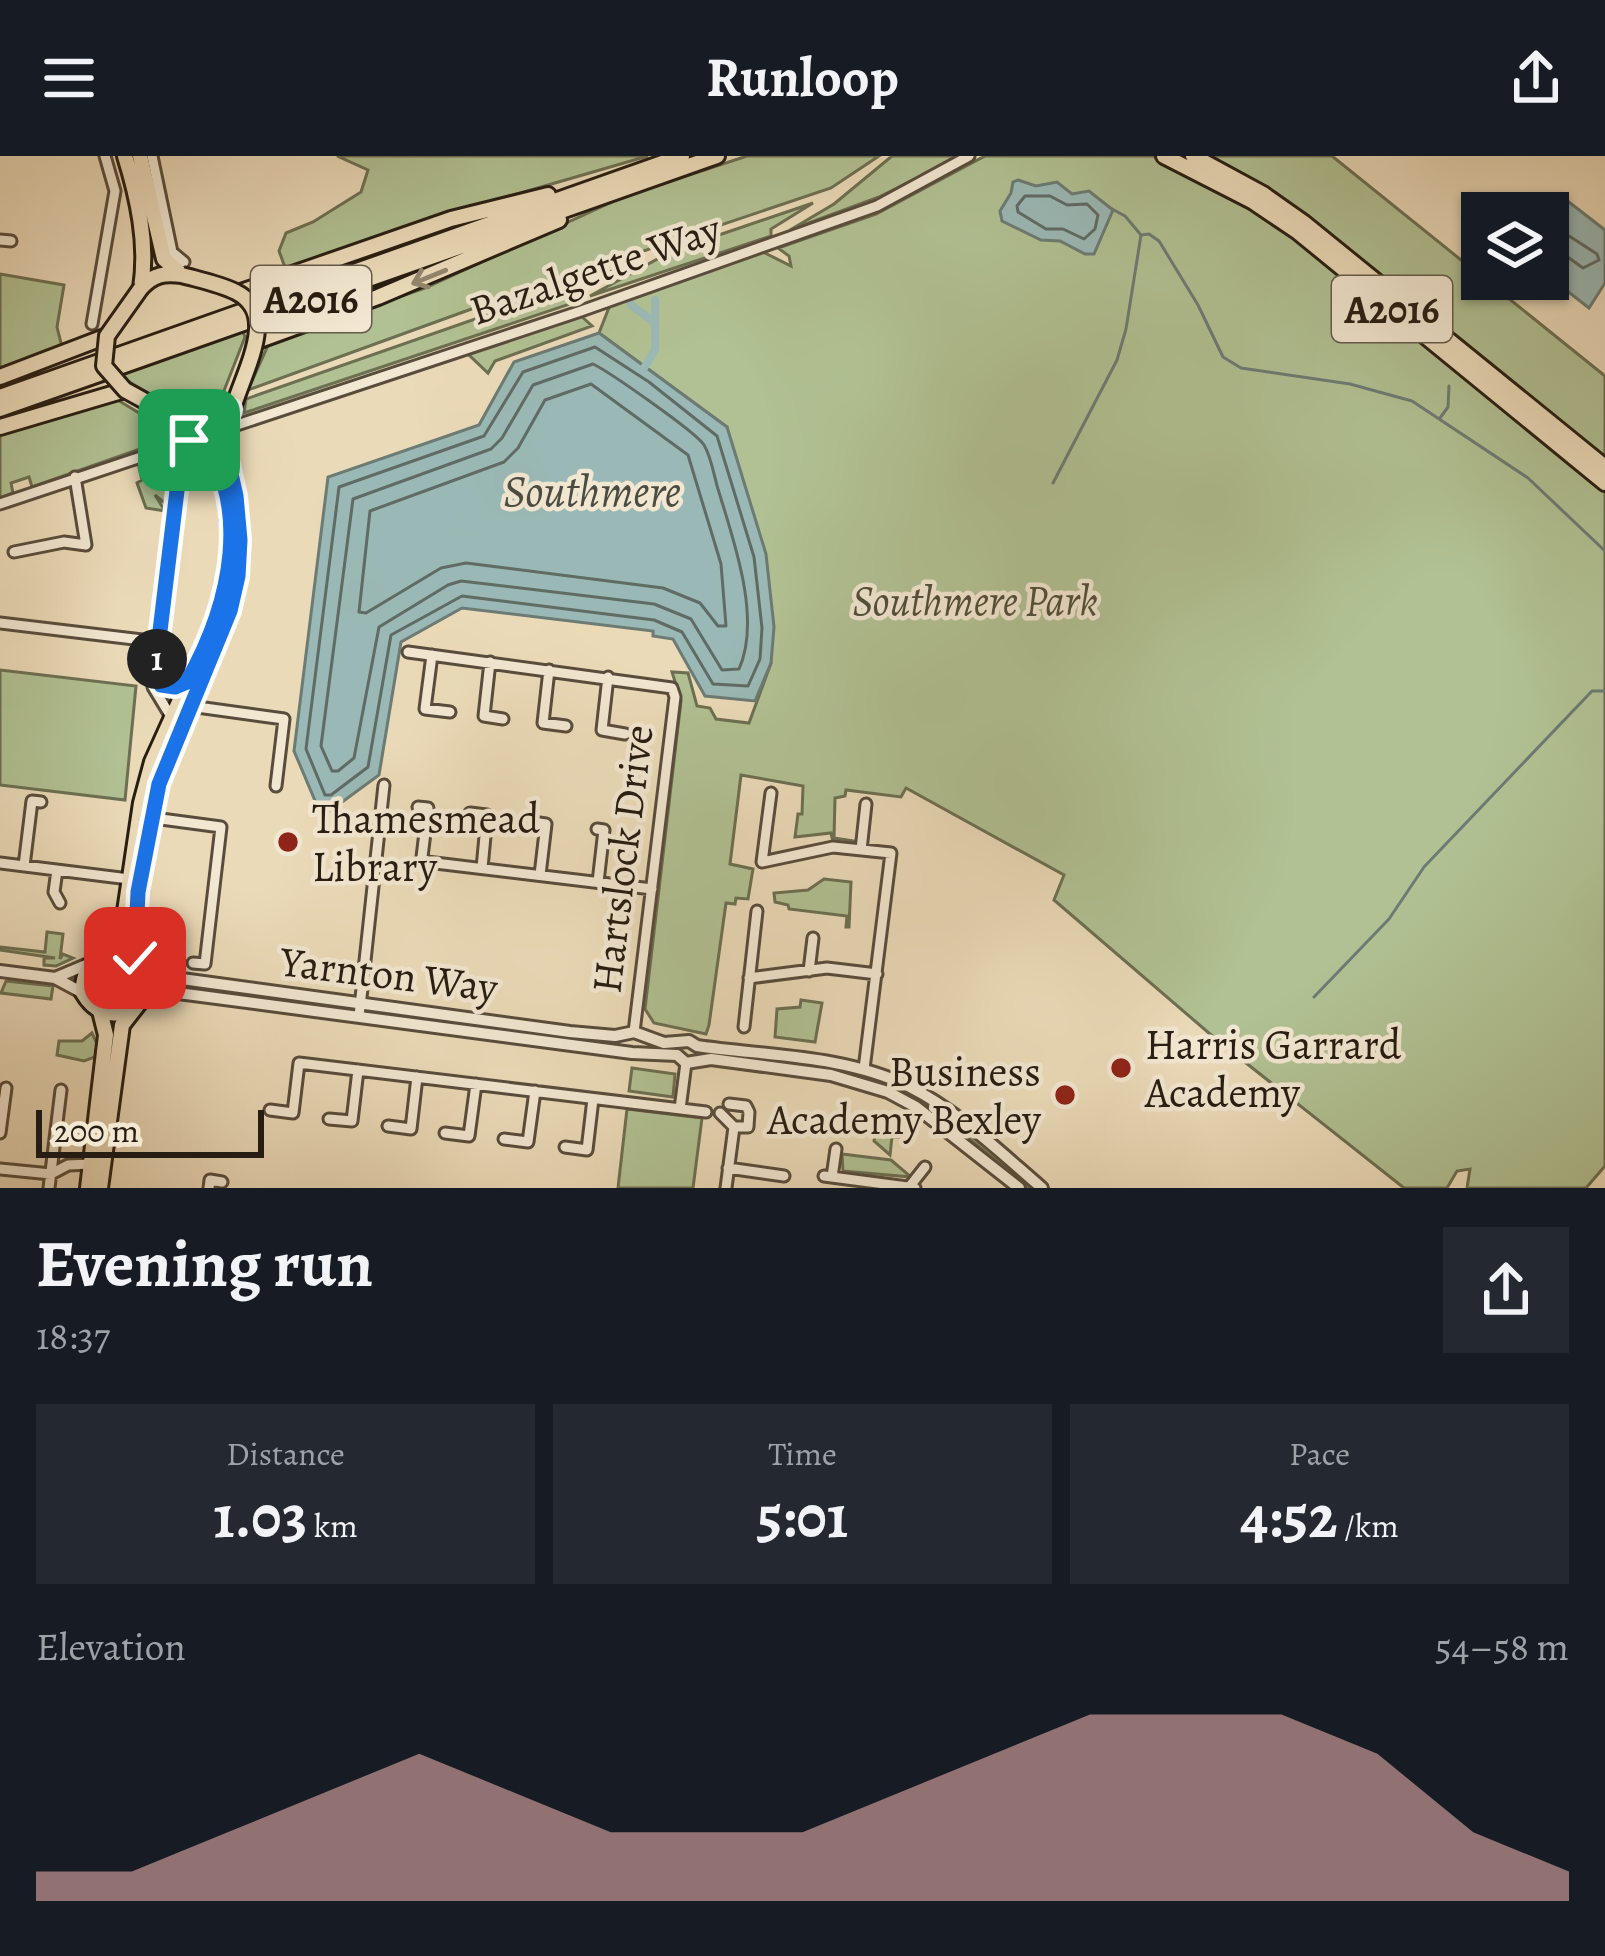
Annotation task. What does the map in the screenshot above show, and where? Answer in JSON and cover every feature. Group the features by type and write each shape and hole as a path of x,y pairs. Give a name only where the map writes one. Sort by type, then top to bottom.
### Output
{"main road":[{"path":"88,1188 106,1035 100,1012 83,993 88,964 116,941 123,925 143,792 170,715 230,611 240,540 223,439 257,341 256,312 238,292 164,259 124,156"},
{"path":"140,156 148,223 141,288"},
{"name":"A2016","path":"0,409 612,187 682,156"},
{"name":"A2016","path":"0,397 612,187 717,156"},
{"name":"A2016","path":"1164,156 1252,201 1298,232 1605,483"},
{"name":"A2016","path":"1192,156 1263,194 1304,223 1605,467"},
{"path":"238,292 451,219 612,187"},
{"path":"257,341 475,258 612,187"},
{"path":"135,958 147,834 228,583 230,515 214,455 124,390 104,366 107,336 141,288 151,278 183,268"},
{"path":"0,377 107,336"},
{"path":"0,427 124,390"},
{"path":"186,437 218,423 231,409"},
{"path":"100,1188 122,1025 144,994 145,974 135,958 106,951"},
{"path":"100,1012 130,1010"}],"street":[{"path":"92,323 115,191 105,156"},
{"path":"152,156 172,252 183,268"},
{"name":"Bazalgette Way","path":"234,426 877,206 969,156"},
{"path":"0,504 186,437"},
{"path":"170,715 153,689 186,437"},
{"path":"75,477 86,545 84,560"},
{"path":"14,552 64,542 86,545"},
{"path":"0,623 159,642"},
{"name":"Hartslock Drive","path":"408,652 672,688 675,697 635,1038"},
{"path":"432,655 425,709 450,712"},
{"path":"490,662 484,716 503,718"},
{"name":"Hartslock Drive","path":"549,670 543,723 566,726"},
{"path":"155,676 166,687 195,676"},
{"name":"Hartslock Drive","path":"608,677 602,730 625,734"},
{"path":"190,706 284,719 276,786"},
{"path":"359,1010 384,785"},
{"path":"771,793 762,862 833,847 891,854 862,1076"},
{"path":"24,866 32,801 41,802"},
{"path":"861,850 866,804"},
{"path":"418,807 428,808 422,857 427,862 652,889"},
{"path":"470,813 488,815 482,868"},
{"path":"161,819 221,826 205,964 193,963"},
{"path":"539,823 546,824 540,875"},
{"path":"597,829 604,830 598,882"},
{"path":"0,863 129,878"},
{"path":"57,870 55,892 60,903"},
{"path":"744,1028 757,911"},
{"path":"809,971 813,938"},
{"path":"56,978 88,964"},
{"path":"749,978 827,968 877,974"},
{"path":"0,970 56,978 83,993"},
{"name":"Yarnton Way","path":"145,974 625,1049 622,1043 635,1038"},
{"name":"Yarnton Way","path":"144,994 163,991 635,1038 687,1053 862,1076 908,1086 937,1103 1042,1188"},
{"path":"680,1108 687,1053"},
{"path":"270,1110 293,1113 299,1063 706,1112"},
{"path":"329,1119 352,1121 358,1070"},
{"name":"Yarnton Way","path":"862,1076 916,1107 1019,1188"},
{"path":"388,1126 411,1129 417,1077"},
{"path":"445,1133 470,1136 476,1084"},
{"path":"0,1133 5,1088"},
{"path":"49,1188 61,1090"},
{"path":"504,1139 528,1142 535,1091"},
{"path":"565,1147 586,1150 593,1099"},
{"path":"720,1113 734,1127 748,1127 746,1106 729,1104"},
{"path":"726,1188 734,1127"},
{"path":"836,1149 828,1177 912,1187 925,1167"},
{"path":"0,1169 51,1174 68,1165 90,1165"},
{"path":"728,1168 784,1176"},
{"path":"209,1188 210,1180 222,1181"}],"green space":[{"path":"337,156 648,156 441,216 286,270 279,251 286,233 361,192 368,170"},
{"path":"747,156 879,156 831,188 248,390 270,341 425,288 625,196"},
{"path":"892,156 961,156 879,197 790,230 834,204"},
{"name":"Southmere Park","path":"985,156 1153,156 1183,165 1302,243 1605,491 1605,1166 1586,1188 1467,1188 1470,1169 1457,1171 1447,1188 1404,1188 1217,1040 1054,900 1064,875 906,788 901,797 846,790 845,796 835,798 834,838 854,844 833,842 831,833 795,837 803,786 741,775 730,864 753,869 748,899 726,903 706,1034 654,1023 645,1009 681,701 672,672 688,673 697,706 710,708 716,719 749,723 771,663 727,427 599,333 610,305 763,252 791,266 789,256 778,248 876,214"},
{"path":"1207,156 1332,156 1461,260 1461,300 1511,300 1605,376 1605,461 1280,198"},
{"path":"813,203 771,229 771,236 590,296 672,251"},
{"path":"644,260 577,294 576,302 244,413 246,399"},
{"path":"0,274 64,285 57,327 62,347 0,371"},
{"path":"580,315 592,326 495,361 488,373 468,354"},
{"path":"242,329 245,337 218,406 205,419 190,417 124,379 123,373"},
{"path":"116,399 177,436 32,487 29,477 11,483 13,493 0,498 0,433"},
{"path":"169,457 166,504 155,495 165,511 146,508 137,483 142,480 139,467"},
{"path":"0,670 136,686 125,800 0,785"},
{"path":"824,879 851,882 849,927 847,916 789,909 775,902 774,893 808,890"},
{"path":"47,932 63,934 60,959 63,954 73,958 56,966 44,965 44,958 55,958 0,950 45,952"},
{"path":"115,958 133,965 140,983 133,1001 115,1008 97,1001 90,983 97,965"},
{"path":"6,981 53,986 51,999 1,993"},
{"path":"801,1000 822,1003 815,1042 775,1037 777,1009 800,1007"},
{"path":"370,1009 619,1038 618,1044 396,1018"},
{"path":"92,1033 95,1057 84,1061 57,1055 59,1041 82,1041"},
{"path":"632,1068 675,1074 673,1097 629,1091"},
{"path":"893,1084 944,1111 1039,1188 1030,1188 944,1118"},
{"path":"627,1109 702,1118 693,1188 618,1188"},
{"path":"879,1119 904,1131 903,1138 892,1137 890,1155 874,1141"},
{"path":"842,1154 891,1160 911,1177 843,1171"}],"water":[{"path":"1018,180 1036,186 1057,182 1072,194 1089,191 1113,210 1094,254 1060,241 1041,240 1002,221 1000,211"},
{"path":"1569,202 1605,230 1605,283 1589,308 1569,292"},
{"name":"Southmere","path":"599,333 727,427 766,554 774,627 771,663 755,701 705,696 673,639 653,636 653,631 462,608 401,642 379,775 330,811 319,810 294,751 328,477 479,425 514,362"}],"waterway":[{"path":"1112,209 1141,235 1159,241 1223,357 1241,368 1350,384 1412,401 1528,478 1605,551"},
{"path":"1053,483 1117,360 1141,235"},
{"path":"630,299 631,305 654,322"},
{"path":"644,368 655,350 655,300"},
{"path":"1440,418 1448,407 1449,386"},
{"path":"1314,997 1389,919 1424,867 1592,691 1605,691"}],"place":[{"name":"Thamesmead Library","path":"288,842"},
{"name":"Harris Garrard Academy","path":"1121,1068"},
{"name":"Business Academy Bexley","path":"1065,1095"}],"route":[{"path":"135,958 138,892 159,784 230,611 238,576 236,496 223,439 231,409 218,423 192,427 214,455 225,484 230,515 228,583 187,682 161,685 155,672 180,466 178,444 189,440"}]}
